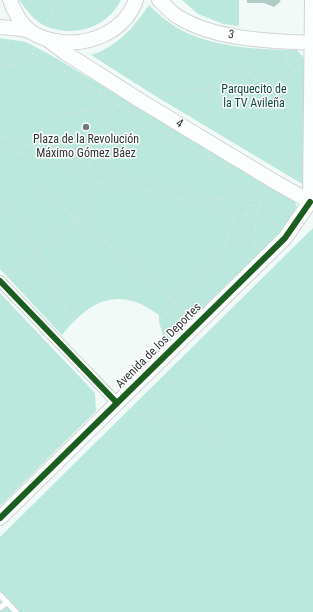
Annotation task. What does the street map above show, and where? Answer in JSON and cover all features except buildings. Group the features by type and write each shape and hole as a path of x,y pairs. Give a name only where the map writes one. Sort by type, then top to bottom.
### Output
{"main road":[{"path":"10,0 11,6 29,31"},
{"path":"6,28 29,31 48,40 74,43 92,40 109,33 123,21 134,6 136,0"},
{"name":"3","path":"159,0 179,18 206,30 236,37 312,43"},
{"path":"312,0 312,202"},
{"name":"4","path":"48,40 64,52 141,101 275,182 312,202"},
{"name":"Avenida de los Deportes","path":"0,518 285,238 290,229 312,202"}],"street":[{"path":"3,277 117,403"}],"lane":[{"path":"0,595 16,612"},
{"path":"0,608 7,602"}],"path":[{"path":"0,74 6,28"},
{"path":"287,41 286,61 288,67 295,72"},
{"path":"84,56 104,48"},
{"path":"33,53 101,93 118,105 233,171"},
{"path":"254,79 312,69"},
{"path":"239,70 248,72 254,79 251,92 243,95 234,92 230,85 231,76 239,70"},
{"path":"102,75 102,157"},
{"path":"155,98 162,102"},
{"path":"0,137 90,162"},
{"path":"0,147 88,172"},
{"path":"107,180 112,172 110,162 106,158 102,157 92,159 88,164 88,172 90,177 99,182 107,180 223,210 230,217 234,218 246,214 290,229"},
{"path":"260,262 254,236 258,207 266,190 281,177 296,171 311,173"},
{"path":"112,172 222,201"},
{"path":"3,277 47,245 77,219 99,182"},
{"path":"38,185 199,322"},
{"path":"223,210 222,201 224,197 231,191 241,191 248,196 250,205 246,214"},
{"path":"250,205 300,216"},
{"path":"11,207 73,321"},
{"path":"159,322 223,252 234,218"},
{"path":"117,403 224,443"}],"green space":[{"path":"19,0 121,0 115,10 98,24 89,28 67,31 41,24 30,14"},
{"path":"182,0 239,0 239,26 223,24 198,14"},
{"name":"Parquecito de la TV Avileña","path":"149,5 173,25 194,36 222,44 252,48 297,50 304,58 304,185 157,97 91,55 109,47 124,35"},
{"name":"Plaza de la Revolución Máximo Gómez Báez","path":"0,38 26,42 49,54 294,200 297,206 286,226 166,346 159,322 159,315 144,306 131,301 118,299 94,305 83,313 62,335 0,269"},
{"path":"313,228 313,612 0,612 0,537"},
{"path":"0,293 95,393 96,411 0,506"}],"cycle path":[{"path":"0,518 285,238 310,202"},
{"path":"0,281 117,403"}],"place":[{"name":"Plaza de la Revolución Máximo Gómez Báez","path":"86,127"}]}
